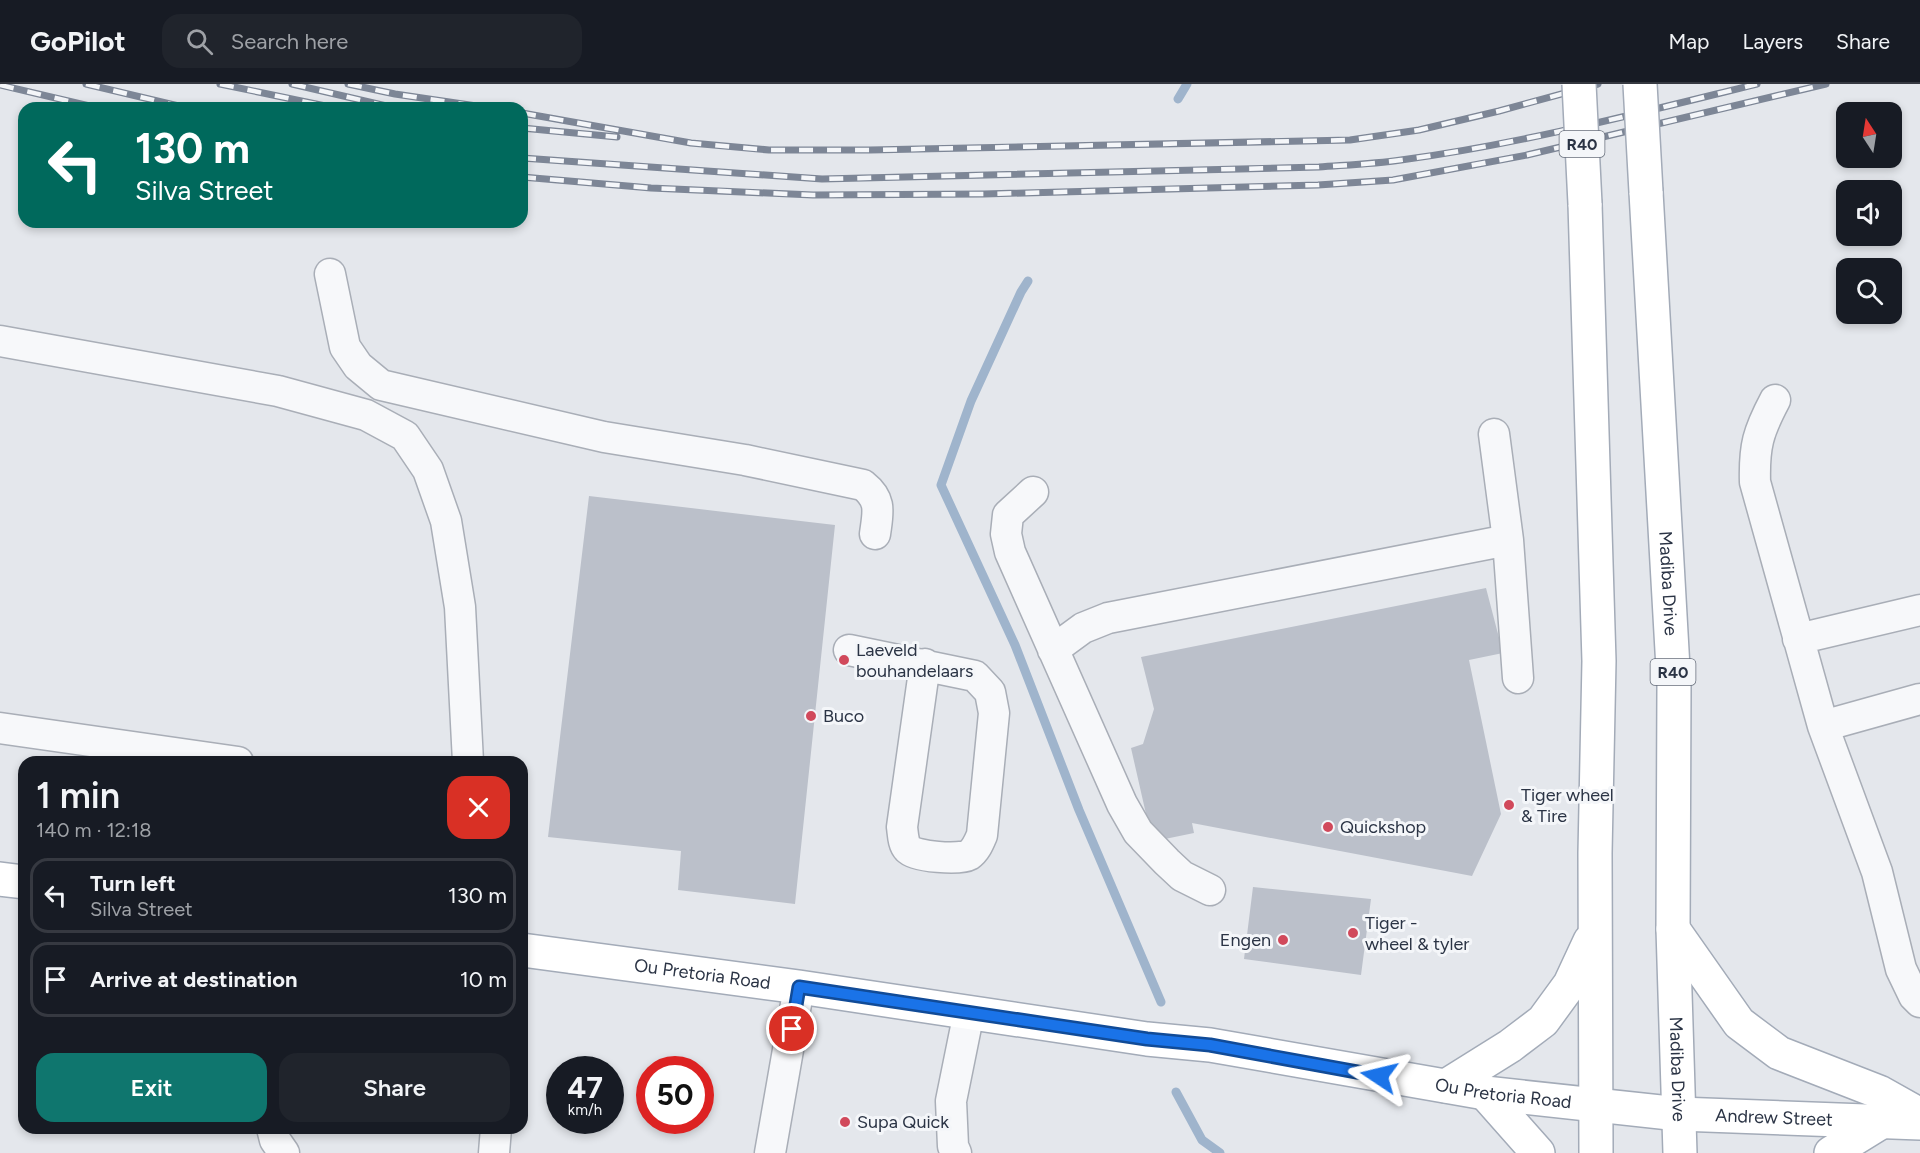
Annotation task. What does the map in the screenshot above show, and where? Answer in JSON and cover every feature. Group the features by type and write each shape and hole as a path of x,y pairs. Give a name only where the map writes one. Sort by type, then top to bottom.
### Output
{"main road":[{"name":"R40","path":"1579,84 1585,204 1599,661 1595,930 1596,1153"},
{"name":"Madiba Drive","path":"1640,84 1674,686 1674,929 1680,1153"},
{"path":"0,879 18,881"},
{"path":"1674,929 1739,1023 1779,1053 1879,1092 1920,1115"},
{"path":"1446,1086 1510,1046 1543,1022 1570,984 1595,930"},
{"name":"Ou Pretoria Road","path":"528,951 799,987 1147,1039 1210,1045 1485,1093 1594,1104"},
{"path":"1485,1093 1538,1153"},
{"name":"Andrew Street","path":"1594,1104 1679,1114 1920,1123"},
{"path":"1831,1153 1883,1121"}],"street":[{"path":"330,274 345,346 358,366 381,385 604,437 745,460 863,485 874,493 877,504 878,513 874,534"},
{"path":"0,341 278,391 366,415 405,436 428,470 446,521 460,607 468,756"},
{"path":"1775,400 1761,426 1754,456 1755,482 1823,726 1877,872 1901,969 1914,996 1920,1002"},
{"path":"1494,434 1508,540 1518,678"},
{"path":"1033,492 1008,515 1006,534 1010,552 1053,650 1122,804 1138,832 1182,876 1210,890"},
{"path":"1053,650 1083,628 1108,618 1508,540"},
{"path":"1798,639 1920,610"},
{"path":"849,650 925,664 975,676 990,692 994,713 982,835 977,846 969,854 959,859 915,853 908,849 904,840 902,826 925,664"},
{"path":"1823,726 1920,699"},
{"path":"0,728 196,756"},
{"path":"770,1153 799,987"},
{"path":"956,1153 951,1101 969,1012"},
{"path":"274,1134 284,1153"},
{"path":"494,1153 496,1134"}],"building":[{"path":"589,496 835,525 795,904 678,890 681,851 548,837"},
{"path":"1486,588 1503,653 1469,660 1501,814 1472,876 1192,823 1194,833 1160,840 1146,814 1131,748 1143,744 1154,709 1141,657"},
{"path":"1253,887 1371,899 1361,975 1244,959"}],"waterway":[{"path":"1178,99 1187,84"},
{"path":"1028,281 971,401 941,485 1015,645 1079,810 1161,1002"},
{"path":"1176,1092 1202,1140 1220,1153"}],"railway":[{"path":"86,84 162,102"},
{"path":"220,84 306,102"},
{"path":"292,84 369,102"},
{"path":"348,84 449,102"},
{"path":"528,114 691,143 769,150 1350,140 1419,130 1598,84"},
{"path":"528,158 822,179 1319,167 1391,161 1491,145 1580,127 1757,84"},
{"path":"528,178 651,188 813,195 984,194 1318,185 1393,180 1527,155 1826,84"},
{"path":"0,85 72,102"},
{"path":"528,129 617,137"}],"place":[{"name":"Laeveld bouhandelaars","path":"844,660"},
{"name":"Buco","path":"811,716"},
{"name":"Tiger wheel & Tire","path":"1509,805"},
{"name":"Quickshop","path":"1328,827"},
{"name":"Tiger - wheel & tyler","path":"1353,933"},
{"name":"Engen","path":"1283,940"},
{"name":"Supa Quick","path":"845,1122"}],"route":[{"path":"792,1029 799,987 1147,1039 1210,1045 1379,1076"}]}
